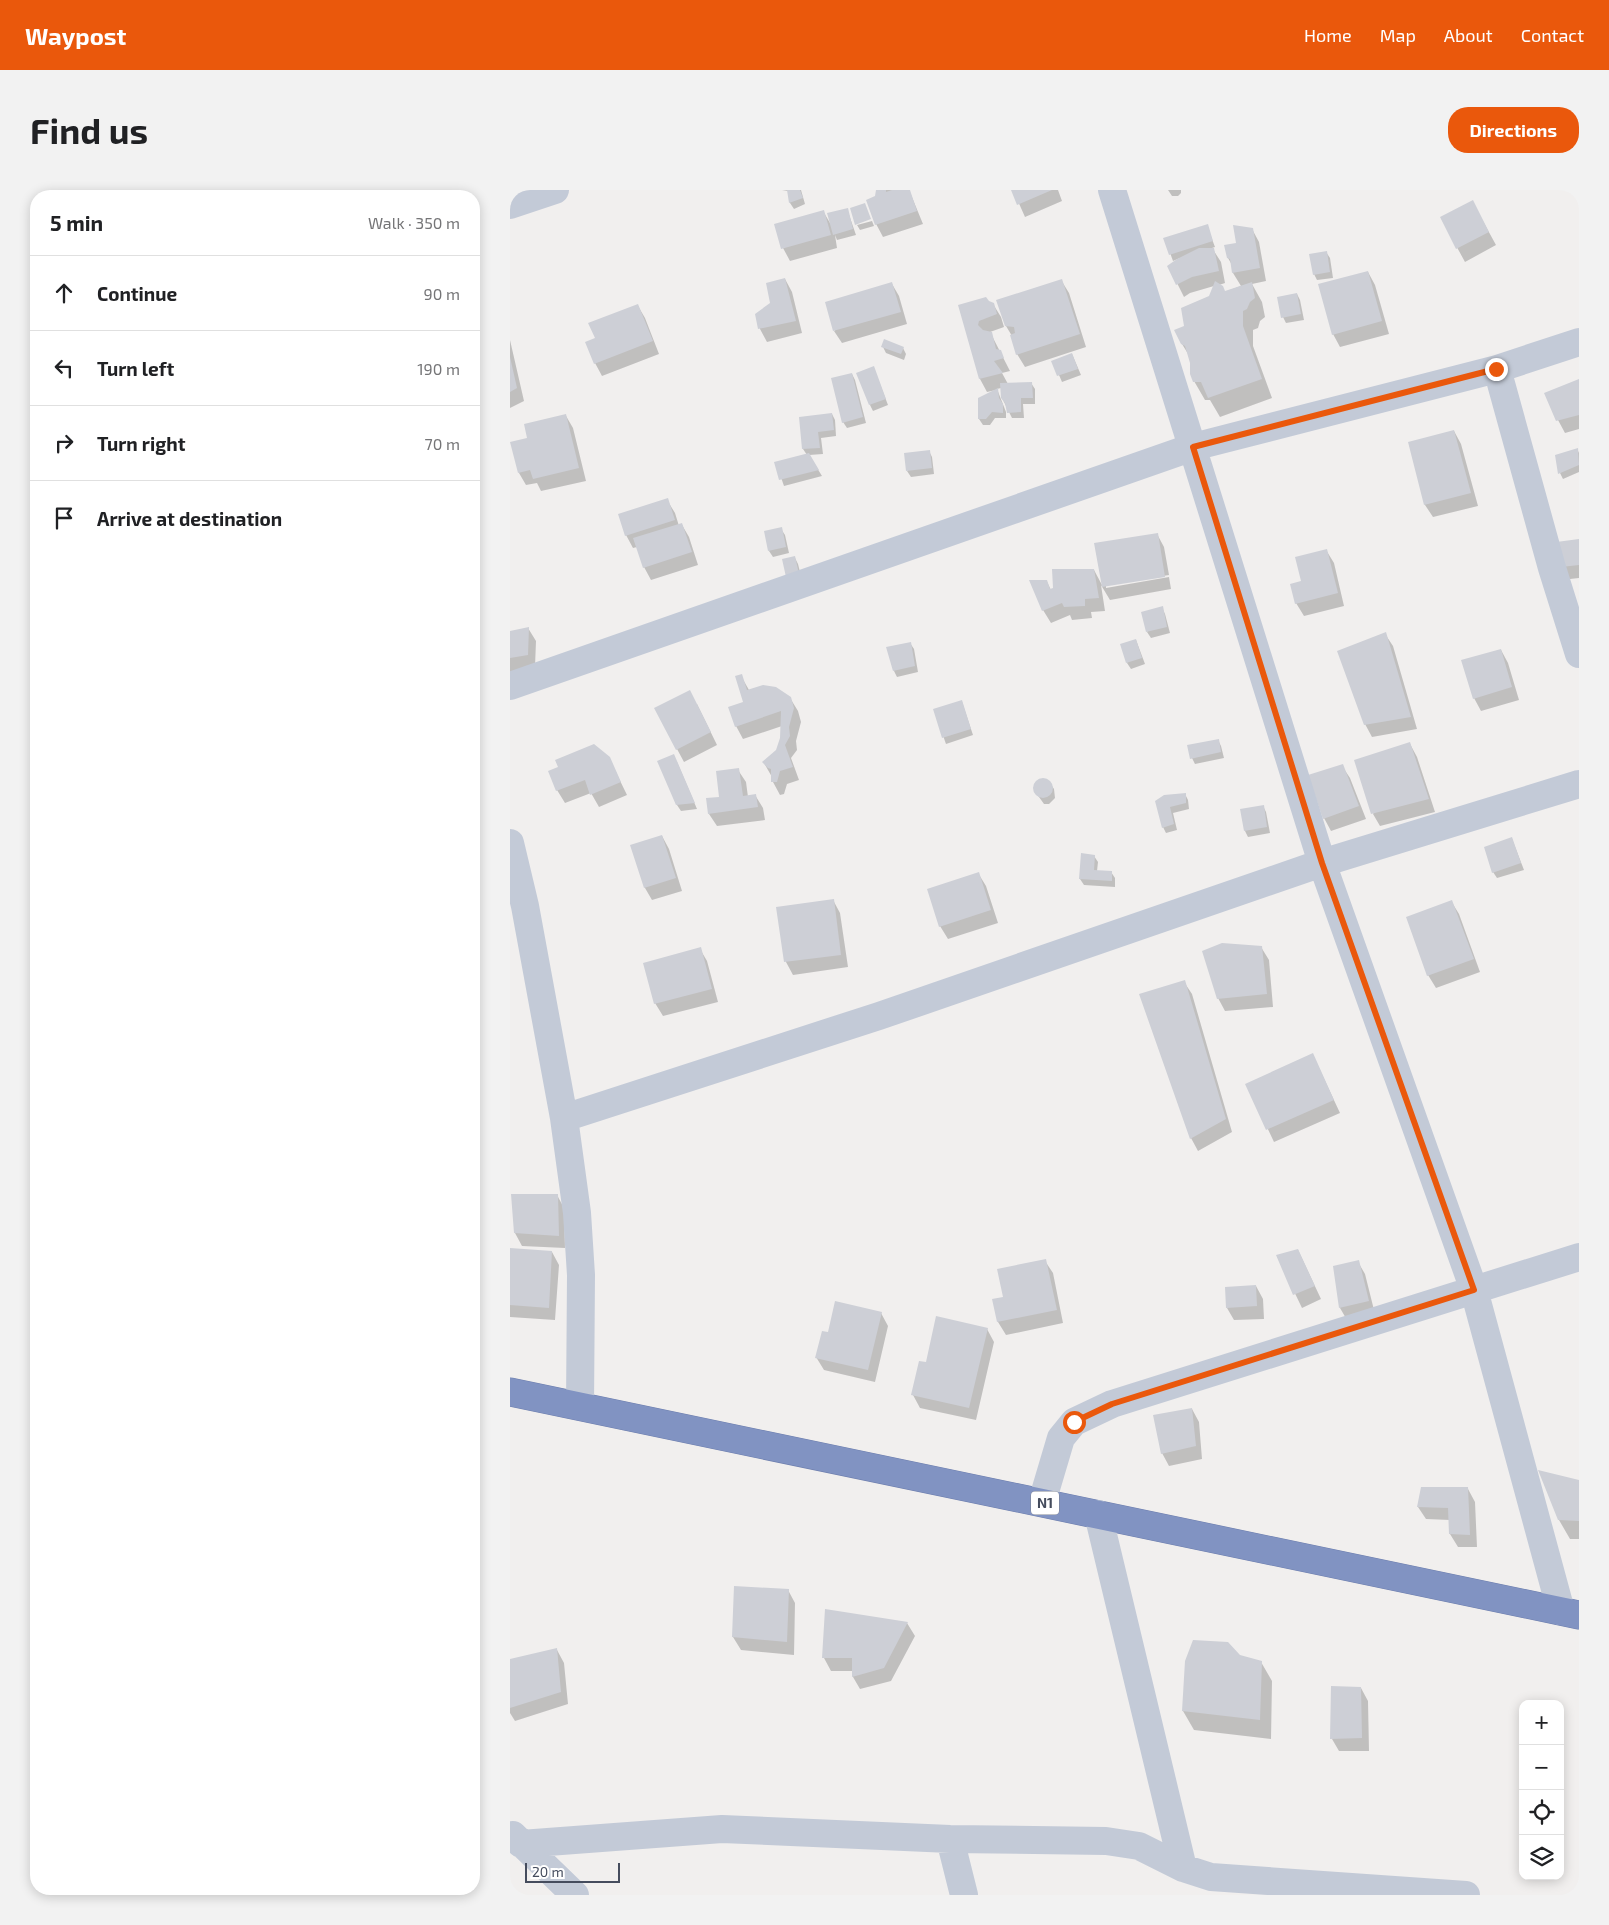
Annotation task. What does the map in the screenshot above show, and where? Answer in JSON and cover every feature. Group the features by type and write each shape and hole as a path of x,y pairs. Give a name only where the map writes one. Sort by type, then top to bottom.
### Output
{"highway":[{"name":"N1","path":"510,1392 1570,1613"}],"street":[{"path":"510,205 555,190"},
{"path":"1112,190 1322,863 1474,1290 1570,1613"},
{"path":"510,686 1193,447 1496,369 1579,342"},
{"path":"1496,369 1552,568 1579,654"},
{"path":"564,1118 879,1016 1322,863 1579,784"},
{"path":"510,843 525,906 564,1118 578,1222 581,1275 580,1406"},
{"path":"1042,1502 1061,1438 1074,1422 1112,1404 1579,1257"},
{"path":"1098,1514 1183,1868"},
{"path":"515,1837 722,1829 950,1840 1106,1840 1139,1846 1183,1868 1213,1886 1466,1895"},
{"path":"515,1837 575,1895"},
{"path":"950,1840 964,1895"}],"building":[{"path":"787,190 800,190 803,198 789,203"},
{"path":"876,190 886,190 886,192 910,190 917,211 875,225 866,200 875,196"},
{"path":"1011,190 1052,190 1017,205"},
{"path":"1473,200 1489,232 1456,249 1440,217"},
{"path":"865,203 871,219 855,225 850,208"},
{"path":"848,208 853,229 833,235 827,213"},
{"path":"824,210 831,235 781,249 774,224"},
{"path":"1208,224 1213,241 1169,255 1163,238"},
{"path":"1233,225 1253,228 1260,268 1232,273 1230,259 1227,258 1224,245 1236,243"},
{"path":"1199,248 1214,248 1219,271 1192,277 1176,285 1167,266"},
{"path":"1327,251 1330,272 1313,275 1309,254"},
{"path":"1368,271 1382,321 1332,335 1318,284"},
{"path":"785,278 796,321 758,329 755,314 770,303 766,283"},
{"path":"1062,279 1080,334 1016,355 1010,335 1015,333 1014,327 1005,326 996,300"},
{"path":"1215,281 1223,286 1225,291 1252,282 1255,298 1250,302 1247,309 1243,311 1243,326 1262,379 1208,398 1201,382 1193,382 1185,346 1181,344 1174,330 1184,326 1181,308 1209,296"},
{"path":"892,282 901,312 833,331 825,302"},
{"path":"1297,293 1301,314 1281,318 1277,297"},
{"path":"986,297 994,303 997,314 979,321 978,325 983,330 992,332 996,349 1001,350 1004,358 994,361 1003,373 979,379 958,305"},
{"path":"638,304 653,341 594,364 585,342 595,338 588,323"},
{"path":"884,339 904,347 901,354 881,347"},
{"path":"1072,353 1078,369 1057,376 1051,361"},
{"path":"510,357 517,388 510,392"},
{"path":"874,366 886,399 869,405 856,373"},
{"path":"852,373 863,417 842,423 831,378"},
{"path":"1579,379 1579,415 1556,421 1544,393"},
{"path":"1032,382 1033,398 1021,398 1021,412 1007,413 1005,403 1001,398 1000,383"},
{"path":"998,388 999,398 1003,404 1003,413 992,412 986,419 978,419 978,398"},
{"path":"832,413 834,430 818,432 820,448 802,449 799,417"},
{"path":"566,414 579,468 533,479 530,470 518,473 510,442 527,438 524,424"},
{"path":"1454,430 1471,493 1424,505 1408,442"},
{"path":"1578,448 1579,465 1558,474 1555,455"},
{"path":"930,450 932,468 906,471 904,453"},
{"path":"809,453 819,470 779,480 774,462"},
{"path":"668,498 675,520 625,536 618,514"},
{"path":"682,523 692,552 643,568 633,538"},
{"path":"782,527 786,547 768,551 764,531"},
{"path":"1158,533 1165,577 1102,587 1094,543"},
{"path":"1579,539 1579,565 1552,568 1549,543"},
{"path":"1327,549 1338,593 1295,604 1290,584 1301,581 1295,557"},
{"path":"795,556 799,574 786,577 782,559"},
{"path":"1052,569 1094,569 1099,598 1085,599 1085,606 1064,607 1062,603 1042,611 1029,580 1047,580 1050,589 1053,588"},
{"path":"1163,606 1167,627 1146,632 1141,612"},
{"path":"529,627 528,655 510,658 510,631"},
{"path":"1386,632 1411,717 1364,725 1337,651"},
{"path":"1136,639 1142,658 1126,663 1120,644"},
{"path":"911,642 915,666 893,671 886,647"},
{"path":"1501,649 1512,687 1473,699 1461,660"},
{"path":"742,674 747,690 763,685 776,687 791,697 794,708 789,727 790,736 785,745 793,767 780,771 777,782 771,782 771,769 762,762 776,750 780,738 781,711 735,727 728,707 743,702 735,676"},
{"path":"690,690 711,732 676,750 654,708"},
{"path":"962,700 971,729 942,738 933,709"},
{"path":"1219,739 1221,752 1190,759 1187,745"},
{"path":"1410,742 1429,799 1371,814 1354,760"},
{"path":"594,744 610,757 621,782 590,795 585,780 556,791 548,771 558,767 555,760"},
{"path":"674,754 695,803 676,805 657,761"},
{"path":"1343,764 1359,806 1323,819 1308,775"},
{"path":"739,768 743,796 756,794 758,807 708,814 706,798 719,797 716,771"},
{"path":"1043,778 1050,781 1053,788 1050,795 1043,798 1036,795 1033,788 1036,781"},
{"path":"1186,793 1186,803 1170,807 1174,824 1162,828 1155,801 1164,795"},
{"path":"1264,805 1267,827 1244,831 1240,809"},
{"path":"662,835 676,878 644,888 630,845"},
{"path":"1512,837 1521,863 1492,873 1484,847"},
{"path":"1081,853 1095,855 1094,870 1112,871 1112,881 1079,879"},
{"path":"979,872 991,910 939,927 927,889"},
{"path":"834,899 841,955 784,962 776,907"},
{"path":"1452,900 1474,959 1427,976 1406,917"},
{"path":"1222,943 1262,946 1267,994 1217,999 1202,951"},
{"path":"701,947 712,989 654,1004 643,963"},
{"path":"1185,980 1226,1119 1190,1139 1139,994"},
{"path":"1313,1053 1334,1100 1266,1130 1245,1084"},
{"path":"511,1194 558,1194 559,1236 514,1233"},
{"path":"510,1248 552,1251 549,1308 510,1305"},
{"path":"1298,1249 1315,1286 1293,1295 1276,1255"},
{"path":"1046,1259 1057,1310 997,1322 992,1299 1003,1297 997,1269"},
{"path":"1359,1260 1369,1301 1339,1308 1333,1266"},
{"path":"1256,1285 1257,1306 1226,1308 1225,1287"},
{"path":"835,1301 882,1312 868,1370 815,1358 822,1331 828,1332"},
{"path":"936,1316 988,1328 969,1408 911,1395 919,1361 926,1362"},
{"path":"1192,1408 1196,1446 1161,1454 1153,1415"},
{"path":"1538,1470 1579,1480 1579,1521 1558,1520"},
{"path":"1421,1487 1468,1487 1470,1535 1449,1534 1448,1508 1417,1507"},
{"path":"734,1586 789,1589 787,1642 732,1637"},
{"path":"825,1609 908,1622 884,1668 852,1677 852,1658 822,1658"},
{"path":"1193,1640 1228,1642 1240,1655 1262,1661 1260,1720 1182,1711 1185,1661"},
{"path":"557,1648 561,1692 510,1708 510,1659"},
{"path":"1331,1686 1361,1687 1362,1738 1330,1739"}],"route":[{"path":"1074,1422 1112,1404 1474,1290 1322,863 1193,447 1496,369"}]}
